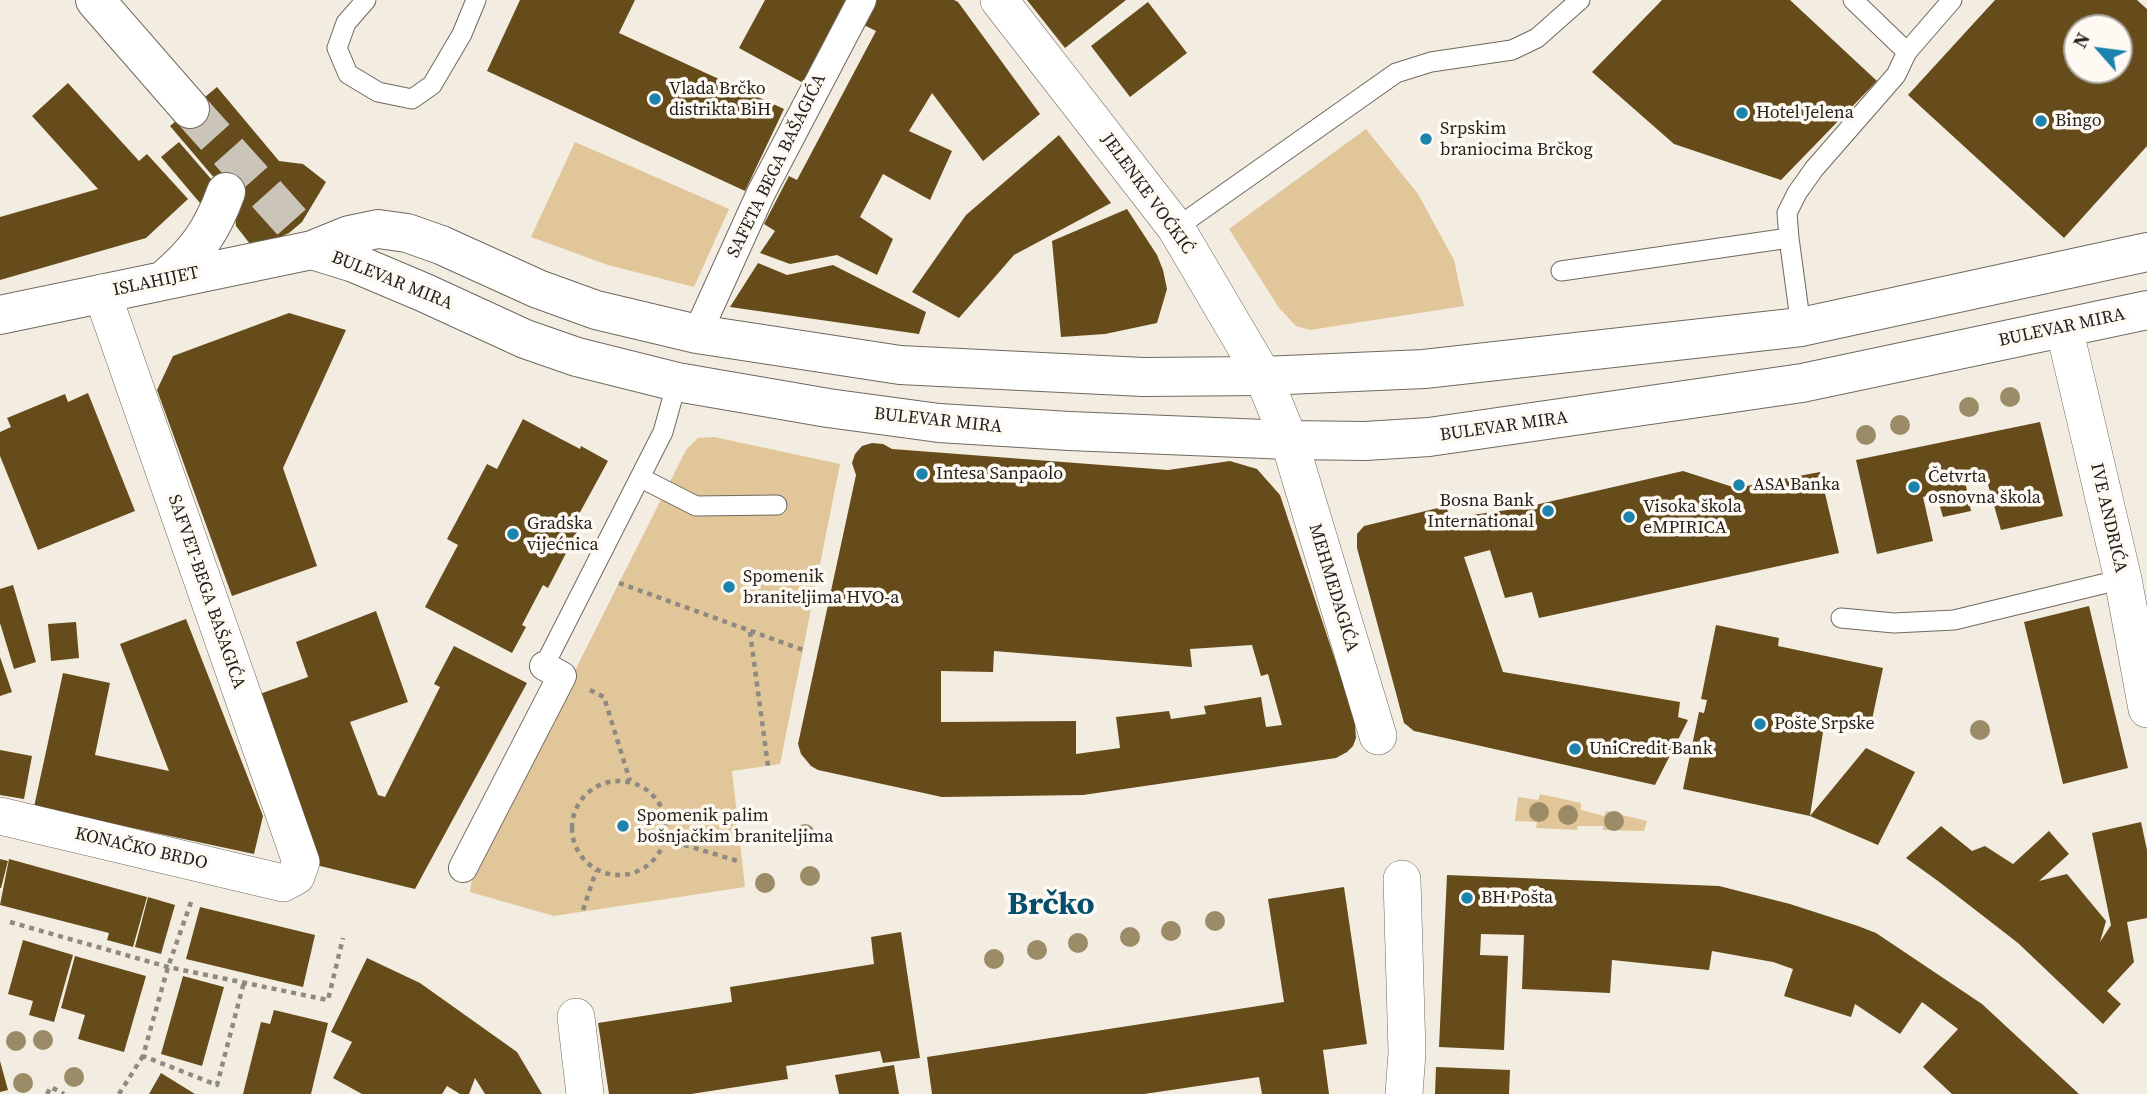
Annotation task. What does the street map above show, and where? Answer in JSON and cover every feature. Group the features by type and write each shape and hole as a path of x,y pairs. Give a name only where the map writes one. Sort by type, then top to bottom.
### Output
{"main road":[{"path":"95,0 190,109"},
{"path":"164,280 198,248 212,227 226,192"},
{"name":"BULEVAR MIRA","path":"304,239 378,229 407,233 441,245 538,289 585,306 697,334 900,366 1143,377 1263,376 1424,369 1801,327 2147,252"},
{"name":"BULEVAR MIRA","path":"304,239 525,339 577,357 677,382 828,408 939,423 1289,440 1429,437 1802,383 2147,310"},
{"name":"ISLAHIJET","path":"0,316 164,280 304,239"}],"street":[{"name":"SAFETA BEGA BAŠAGIĆA","path":"697,334 761,193 862,0"},
{"name":"JELENKE VOĆKIĆ","path":"999,0 1176,228 1263,376 1289,440"},
{"name":"SAFVET-BEGA BAŠAGIĆA","path":"102,293 301,862 296,876 283,883"},
{"name":"IVE ANDRIĆA","path":"2064,328 2135,579 2147,709"},
{"name":"MEHMEDAGIĆA","path":"1289,440 1378,736"},
{"path":"463,868 562,676 544,666"},
{"name":"KONAČKO BRDO","path":"0,816 283,883"},
{"path":"1402,879 1407,1053 1404,1094"},
{"path":"576,1017 586,1094"}],"lane":[{"path":"366,0 346,23 337,48 348,74 379,92 412,99 432,85 462,34 476,0"},
{"path":"1176,228 1396,73 1432,62 1512,50 1537,38 1580,0"},
{"path":"1853,0 1908,52"},
{"path":"1801,327 1787,213 1814,169 1896,75 1908,52 1952,0"},
{"path":"1561,271 1789,239"},
{"path":"544,666 663,432 677,382"},
{"path":"641,478 696,506 777,505"},
{"path":"1841,618 1894,623 1954,620 2135,579"}],"path":[{"path":"619,583 803,650"},
{"path":"750,632 768,766"},
{"path":"581,685 604,697 630,782"},
{"path":"614,780 630,782 645,789 656,799 664,818 665,839 658,855 646,867 630,875 613,876 596,871 583,860 574,845 572,828 575,811 584,796 598,786 614,780"},
{"path":"665,839 741,862"},
{"path":"583,910 596,871"},
{"path":"120,1094 143,1056 168,967 191,902"},
{"path":"9,922 168,967 328,1000 344,938"},
{"path":"214,1094 244,982"},
{"path":"143,1056 217,1085"},
{"path":"47,1094 51,1087 64,1094"}],"shaded area":[{"path":"1366,129 1418,194 1454,260 1464,306 1310,330 1296,326 1279,308 1229,229"},
{"path":"575,142 729,209 694,287 608,265 531,237"},
{"path":"714,437 840,464 780,764 732,771 745,887 554,916 470,892 473,873 686,450 698,438"},
{"path":"1540,794 1581,803 1581,810 1604,816 1606,811 1647,821 1644,831 1603,830 1603,826 1578,826 1577,830 1536,828 1537,822 1515,821 1518,797 1538,800"}],"building":[{"name":"Vlada Brčko distrikta BiH","path":"520,0 635,0 619,33 784,109 745,191 487,71"},
{"path":"765,0 850,0 805,84 739,48"},
{"path":"877,0 958,2 1040,114 983,161 932,93 909,131 952,151 930,200 883,174 860,217 893,239 877,275 837,255 790,264 760,253 775,231 764,224 789,176 797,180 876,31 864,25"},
{"path":"1027,0 1126,0 1065,48"},
{"name":"Hotel Jelena","path":"1662,0 1790,0 1877,81 1781,180 1674,144 1592,72"},
{"name":"Bingo","path":"1995,0 2137,0 2147,9 2147,146 2064,238 1908,95"},
{"path":"1148,2 1187,53 1130,97 1091,46"},
{"path":"68,83 139,161 147,154 188,199 146,238 0,280 0,217 98,189 32,116"},
{"path":"217,87 279,161 303,164 326,182 302,222 289,233 254,249 236,226 233,200 170,126"},
{"path":"1059,135 1111,203 1014,255 959,318 912,292 966,215"},
{"path":"179,142 218,187 200,203 161,157"},
{"path":"1127,209 1157,255 1163,270 1167,289 1157,323 1105,334 1061,337 1052,241"},
{"path":"758,263 787,275 833,265 926,312 919,334 730,307"},
{"path":"289,313 346,330 283,468 317,566 232,596 157,390 173,356"},
{"path":"88,393 135,511 38,550 0,456 0,432 11,427 7,418 65,394 68,402"},
{"name":"Gradska vijećnica","path":"523,419 608,461 572,527 578,530 548,588 543,585 522,625 526,627 512,653 425,607 458,545 447,539 487,464 497,469"},
{"name":"Četvrta osnovna škola","path":"2040,422 2063,516 2001,530 1985,474 1965,481 1971,511 1943,517 1936,493 1923,497 1933,541 1877,554 1856,460"},
{"path":"872,443 883,444 892,449 1168,470 1230,461 1257,469 1280,495 1357,725 1353,746 1336,758 1083,795 942,797 818,770 811,766 801,754 798,744 856,475 852,463 862,446","holes":["1252,645 1261,676 1268,674 1282,725 1266,727 1261,697 1204,706 1206,714 1171,719 1169,711 1116,717 1120,748 1076,754 1076,721 941,722 941,671 993,672 994,651 1192,667 1190,649"]},
{"path":"1683,471 1736,488 1820,472 1839,553 1539,618 1532,592 1505,598 1490,550 1464,557 1503,672 1680,702 1678,717 1688,720 1655,785 1414,731 1404,723 1357,548 1357,534 1364,526 1446,506 1450,518 1522,508"},
{"path":"13,585 36,662 14,669 0,623 0,589"},
{"path":"2089,606 2128,768 2063,784 2024,622"},
{"path":"376,611 408,702 350,722 378,795 385,797 440,687 434,684 454,646 527,683 415,889 316,865 251,697 308,677 296,642"},
{"path":"186,619 263,816 254,854 34,807 63,673 110,683 95,755 169,771 120,644"},
{"path":"76,622 79,658 51,661 48,624"},
{"name":"Pošte Srpske","path":"1716,625 1779,638 1778,646 1883,668 1870,729 1825,719 1810,816 1683,789 1699,712 1704,713 1707,700 1701,699"},
{"path":"0,657 12,692 0,696"},
{"path":"1866,748 1915,772 1878,845 1810,816"},
{"path":"0,750 32,756 24,799 0,795"},
{"path":"2141,822 2147,850 2147,918 2127,922 2134,962 2107,991 2121,1004 2103,1024 2018,943 1906,858 1941,826 1972,851 1985,846 2013,864 2049,831 2069,854 2039,881 2067,874 2106,921 2100,942 2111,925 2092,833"},
{"path":"0,859 8,861 1,888 0,888"},
{"path":"9,859 147,897 133,947 107,940 109,933 0,905"},
{"path":"1447,875 1719,886 1790,904 1858,926 1876,933 1982,1004 2079,1094 1952,1094 1923,1067 1958,1029 1922,1002 1900,1034 1855,1004 1851,1017 1784,996 1793,969 1773,962 1712,951 1709,970 1612,960 1610,993 1522,989 1524,935 1481,934 1480,955 1508,956 1504,1050 1439,1047"},
{"path":"1344,887 1367,1044 1323,1050 1329,1094 1262,1094 1259,1077 1144,1094 932,1094 927,1057 1284,1002 1268,899"},
{"path":"148,897 175,905 161,954 135,947"},
{"path":"200,907 315,935 303,987 186,959"},
{"path":"901,932 920,1058 883,1063 880,1051 786,1066 788,1079 691,1094 609,1094 598,1023 732,1002 730,987 874,964 871,937"},
{"path":"23,940 73,955 54,1022 29,1015 33,1001 8,994"},
{"path":"75,956 146,976 124,1052 78,1039 85,1015 61,1008"},
{"path":"367,958 420,983 517,1052 542,1094 485,1094 475,1078 469,1094 460,1094 447,1086 442,1094 362,1094 333,1078 352,1042 331,1032"},
{"path":"183,976 224,987 202,1066 161,1054"},
{"path":"274,1010 328,1023 311,1094 243,1094 261,1022 270,1024"},
{"path":"0,1061 8,1090 0,1092"},
{"path":"894,1065 899,1094 839,1094 835,1075"},
{"path":"1436,1067 1510,1070 1509,1094 1435,1094"},
{"path":"161,1073 195,1094 149,1094"}],"tunnel":[{"path":"190,109 296,227"}],"place":[{"name":"Vlada Brčko distrikta BiH","path":"655,99"},
{"name":"Hotel Jelena","path":"1742,113"},
{"name":"Bingo","path":"2041,121"},
{"name":"Srpskim braniocima Brčkog","path":"1426,139"},
{"name":"Intesa Sanpaolo","path":"922,474"},
{"name":"ASA Banka","path":"1739,485"},
{"name":"Četvrta osnovna škola","path":"1914,487"},
{"name":"Bosna Bank International","path":"1548,511"},
{"name":"Visoka škola eMPIRICA","path":"1629,517"},
{"name":"Gradska vijećnica","path":"513,534"},
{"name":"Spomenik braniteljima HVO-a","path":"729,587"},
{"name":"Pošte Srpske","path":"1760,724"},
{"name":"UniCredit Bank","path":"1575,749"},
{"name":"Spomenik palim bošnjačkim braniteljima","path":"623,826"},
{"name":"BH Pošta","path":"1467,898"}],"district":[{"name":"Brčko","path":"1051,906"}]}
